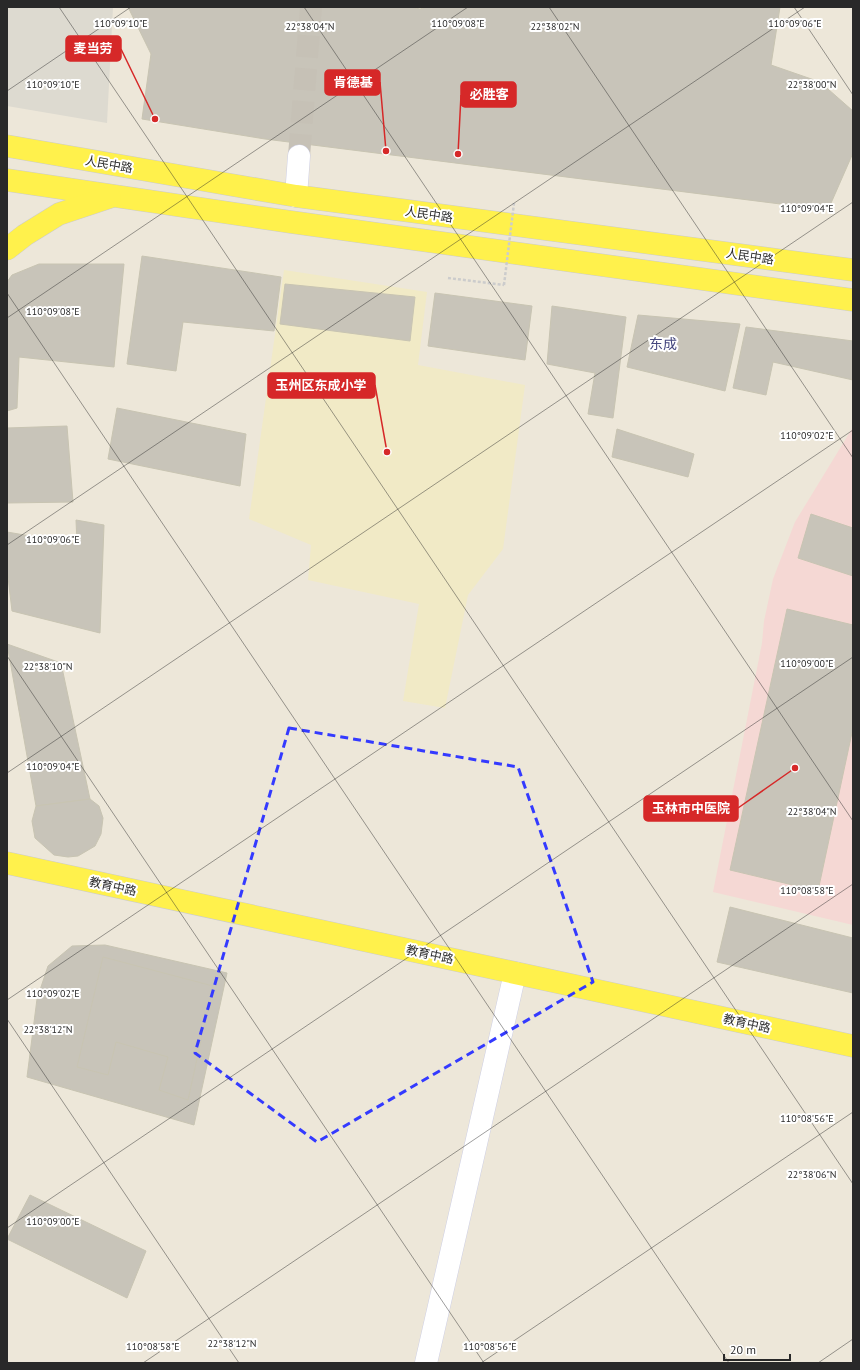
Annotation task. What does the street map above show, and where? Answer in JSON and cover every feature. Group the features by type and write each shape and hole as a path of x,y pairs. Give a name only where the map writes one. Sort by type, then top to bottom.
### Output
{"main road":[{"path":"7,139 41,152"},
{"name":"人民中路","path":"7,146 296,196 853,270"},
{"path":"7,180 291,222 853,300"},
{"path":"7,249 25,235 59,214 114,195"},
{"name":"教育中路","path":"7,862 853,1046"}],"lane":[{"path":"296,196 299,156"},
{"path":"426,1363 515,973"}],"path":[{"path":"448,278 504,285 514,203"}],"highlighted area":[{"path":"289,728 518,767 593,982 317,1142 195,1053"}],"shaded area":[{"path":"7,7 113,7 107,123 7,106"},
{"path":"284,270 427,292 418,365 525,385 503,549 468,595 445,708 403,701 419,604 308,580 311,545 249,519"},
{"path":"853,427 853,925 713,892 762,643 764,621 773,579 795,522"}],"building":[{"path":"128,7 411,7 420,9 427,7 780,7 771,65 820,82 853,111 853,153 828,210 265,139 142,119 151,54"},
{"path":"142,256 281,277 274,331 183,322 176,371 127,364"},
{"path":"39,264 124,264 114,367 19,357 17,408 7,411 7,282 12,275"},
{"path":"285,284 415,297 410,341 280,324"},
{"path":"435,293 532,306 525,360 428,346"},
{"path":"552,306 626,317 613,418 588,414 595,373 547,364"},
{"path":"638,315 740,324 725,391 627,367"},
{"path":"746,327 853,341 853,380 773,362 766,395 733,388"},
{"path":"117,408 246,434 240,486 108,459"},
{"path":"67,426 73,502 7,503 7,428"},
{"path":"617,429 694,454 688,477 612,457"},
{"path":"811,514 853,528 853,576 798,558"},
{"path":"76,520 104,525 100,633 12,611 7,569 7,532 77,544"},
{"path":"787,609 853,625 853,728 818,891 730,870"},
{"path":"7,644 61,663 90,799 36,806"},
{"path":"90,799 99,806 103,818 101,834 95,846 78,856 68,857 54,855 35,838 32,821 36,806"},
{"path":"730,907 853,938 853,993 717,962"},
{"path":"105,945 227,973 194,1125 27,1077 37,999 48,966 72,946"},
{"path":"103,957 213,986 188,1100 159,1090 168,1057 116,1042 108,1075 77,1067"},
{"path":"30,1195 146,1251 127,1298 7,1239"}],"tunnel":[{"path":"299,156 311,7"}],"place":[{"name":"麦当劳","path":"155,119"},
{"name":"肯德基","path":"386,151"},
{"name":"必胜客","path":"458,154"},
{"name":"玉州区东成小学","path":"387,452"},
{"name":"玉林市中医院","path":"795,768"}],"district":[{"name":"东成","path":"663,344"}]}
